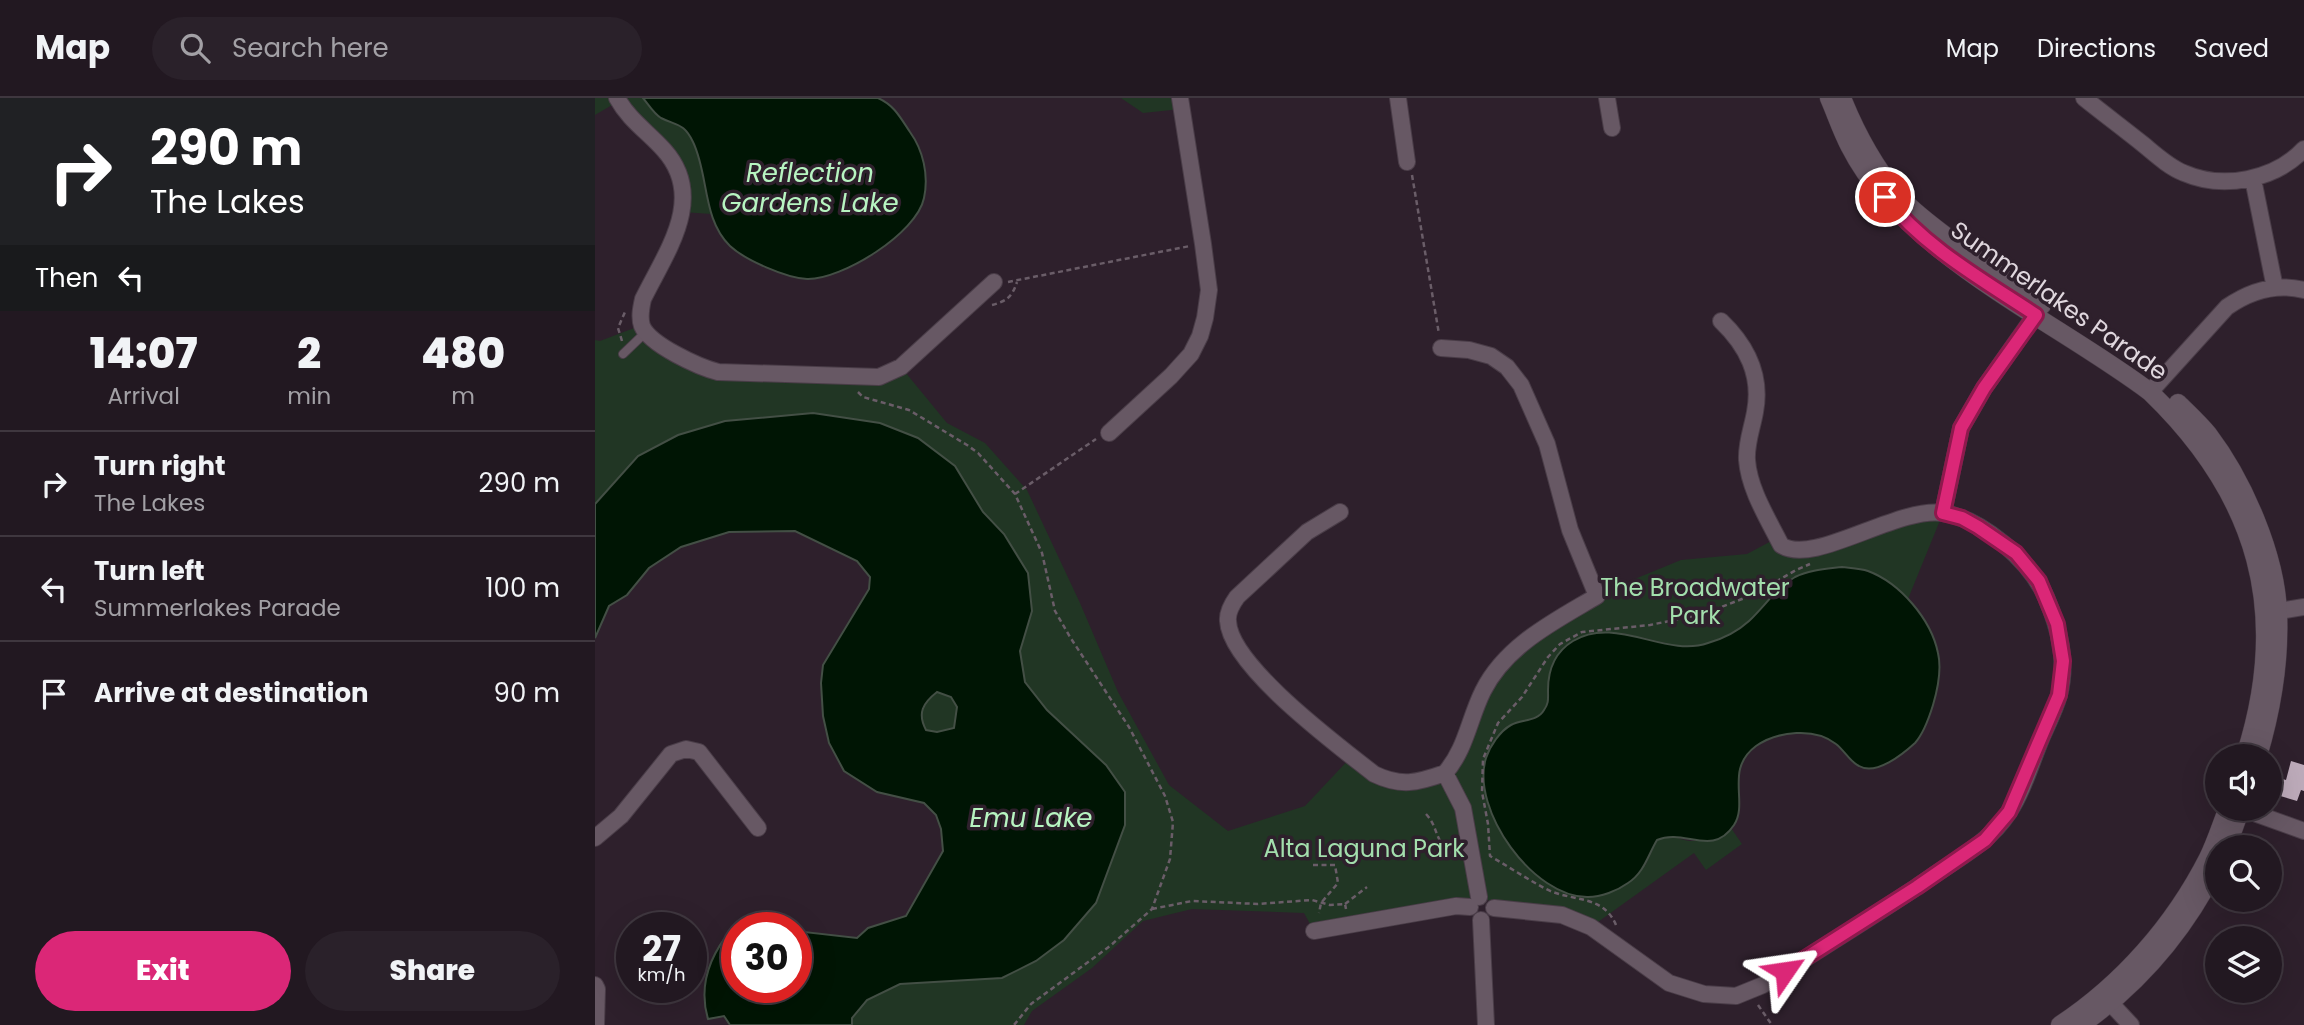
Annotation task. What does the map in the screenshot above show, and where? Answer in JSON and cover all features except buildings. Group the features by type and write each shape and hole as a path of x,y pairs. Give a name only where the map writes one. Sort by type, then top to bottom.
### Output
{"street":[{"path":"617,98 633,120 665,151 681,174 684,200 681,220 643,299 640,312 642,325 646,332 698,366 718,372 879,377 901,367 994,282"},
{"path":"1109,433 1171,376 1191,354 1200,336 1209,290 1180,98"},
{"path":"1398,98 1407,162"},
{"path":"1607,98 1612,128"},
{"name":"Summerlakes Parade","path":"1829,98 1850,149 1895,209 1963,267 2039,310 2153,387 2206,432 2227,462 2259,531 2271,569 2274,696 2261,744"},
{"name":"Summerlakes Parade","path":"1842,98 1876,166 1899,196 1923,219 2039,310"},
{"path":"2084,98 2164,161 2183,173 2205,179 2253,179 2281,167 2304,149"},
{"path":"2253,179 2275,288"},
{"path":"2153,387 2227,307 2252,292 2275,288 2304,290"},
{"path":"1943,513 1961,428 1984,388 2039,310"},
{"path":"1314,931 1456,906 1477,908 1487,919 1493,915 1494,908 1562,915 1591,927 1669,984 1704,994 1736,996 1763,985 1917,887 1985,840 2009,812 2059,695 2063,661 2057,624 2039,581 2016,553 1962,518 1943,513 1901,517 1821,547 1797,551 1781,545 1751,481 1747,461 1747,440 1758,393 1755,374 1747,352 1721,321"},
{"path":"1340,512 1307,532 1237,597 1230,608 1228,621 1232,636 1244,656 1275,691 1374,774 1390,782 1407,783 1445,773 1463,747 1475,708 1485,687 1503,662 1525,642 1597,596 1570,530 1547,444 1521,385 1507,367 1491,356 1469,350 1441,348"},
{"path":"2271,612 2304,607"},
{"name":"Summerlakes Parade","path":"2248,744 2264,683 2271,612"},
{"path":"595,838 621,816 671,754 686,749 699,752 758,828"},
{"path":"1445,773 1463,808 1471,856 1486,1025"},
{"path":"2081,1025 2150,946 2178,908 2209,857 2223,821"},
{"path":"2275,821 2304,831"},
{"path":"2060,1025 2106,999 2158,957 2205,890"},
{"path":"595,985 596,1025"},
{"path":"2106,999 2131,1025"}],"lane":[{"path":"625,350 646,332"}],"path":[{"path":"1407,162 1414,182 1441,348"},
{"path":"994,282 1017,282 1203,244"},
{"path":"984,307 1005,301 1013,295 1017,282"},
{"path":"625,350 618,328 628,304"},
{"path":"848,377 848,384 863,397 909,410 967,445 978,453 1015,494 1042,552 1055,611 1129,727 1165,796 1173,822 1170,859 1152,909 1110,946 1031,1004 1014,1025"},
{"path":"1015,494 1091,441 1109,433"},
{"path":"1617,946 1618,929 1609,912 1601,906 1548,891 1490,856 1482,792 1483,759 1498,723 1522,697 1548,657 1560,644 1582,632 1650,625 1703,614 1755,594 1796,569 1817,562"},
{"path":"1426,814 1430,817 1439,843 1446,850 1454,856 1471,856"},
{"path":"1313,865 1335,865 1338,883 1321,903 1314,931"},
{"path":"1152,909 1192,901 1258,904 1312,900 1345,904 1367,887"},
{"path":"1345,904 1349,925"},
{"path":"1746,992 1772,1025"}],"green space":[{"path":"595,98 643,98 657,116 683,126 695,144 712,214 682,212 681,174 619,101 595,115"},
{"path":"1121,98 1180,98 1181,109 1143,113"},
{"path":"642,325 698,366 848,377 901,367 947,423 985,443 1027,490 1118,692 1169,785 1228,831 1305,806 1352,756 1390,782 1445,773 1503,661 1597,596 1620,585 1681,560 1747,554 1777,538 1787,549 1943,513 1908,599 1891,583 1780,587 1748,622 1728,635 1706,644 1687,648 1622,633 1548,690 1546,706 1539,715 1512,724 1645,866 1657,840 1663,838 1703,841 1719,836 1731,828 1742,844 1706,870 1694,853 1591,927 1493,903 1483,897 1314,931 1304,913 1192,909 1143,921 1092,968 1032,1011 1024,1025 852,1025 852,1018 867,1000 900,984 1002,978 1036,961 1064,940 1096,903 1125,825 1106,765 1047,710 1025,682 1020,651 1032,611 1004,534 983,512 955,466 638,456 595,504 595,340 600,341"},
{"path":"937,692 951,697 957,706 954,728 937,732 926,730 922,713 925,704"}],"water":[{"name":"Reflection Gardens Lake","path":"643,98 878,98 896,112 915,139 924,163 924,198 908,226 858,263 839,272 807,279 777,272 737,251 721,235 710,210 702,168 690,136 680,126 658,116"},
{"name":"Emu Lake","path":"813,413 880,423 918,438 955,466 983,512 1004,534 1028,573 1032,611 1020,651 1025,682 1047,710 1106,765 1125,792 1125,825 1096,903 1064,940 1036,961 1002,978 900,984 867,1000 852,1018 852,1025 730,1025 724,1016 708,1019 705,1003 707,1003 707,975 721,944 721,1003 812,1003 812,933 857,938 868,928 906,916 943,851 941,829 936,815 924,803 877,792 844,771 829,743 823,716 823,665 869,589 870,577 857,561 795,531 729,532 681,547 649,568 627,595 609,606 595,638 595,504 638,456 678,435 725,421","holes":["937,692 951,697 957,707 954,728 937,732 926,730 922,718 923,709"]},
{"path":"1842,567 1868,571 1891,584 1921,615 1934,640 1939,659 1938,686 1928,720 1915,743 1889,762 1866,768 1853,762 1836,744 1818,735 1785,734 1765,741 1746,755 1741,765 1738,816 1726,835 1707,841 1678,837 1657,840 1638,874 1624,886 1609,893 1588,897 1567,893 1547,883 1528,867 1497,825 1488,802 1484,779 1486,758 1496,739 1507,728 1537,717 1544,710 1548,701 1551,669 1561,650 1589,634 1606,632 1675,645 1708,643 1745,625 1776,592 1795,577 1812,571"}],"route":[{"path":"1785,971 1985,840 2009,812 2059,695 2063,661 2057,624 2039,581 2016,553 1962,518 1943,513 1961,428 1984,388 2036,315 1963,267 1924,236 1885,197"}],"park label":[{"name":"The Broadwater Park","path":"1695,602"},
{"name":"Alta Laguna Park","path":"1364,849"}]}
